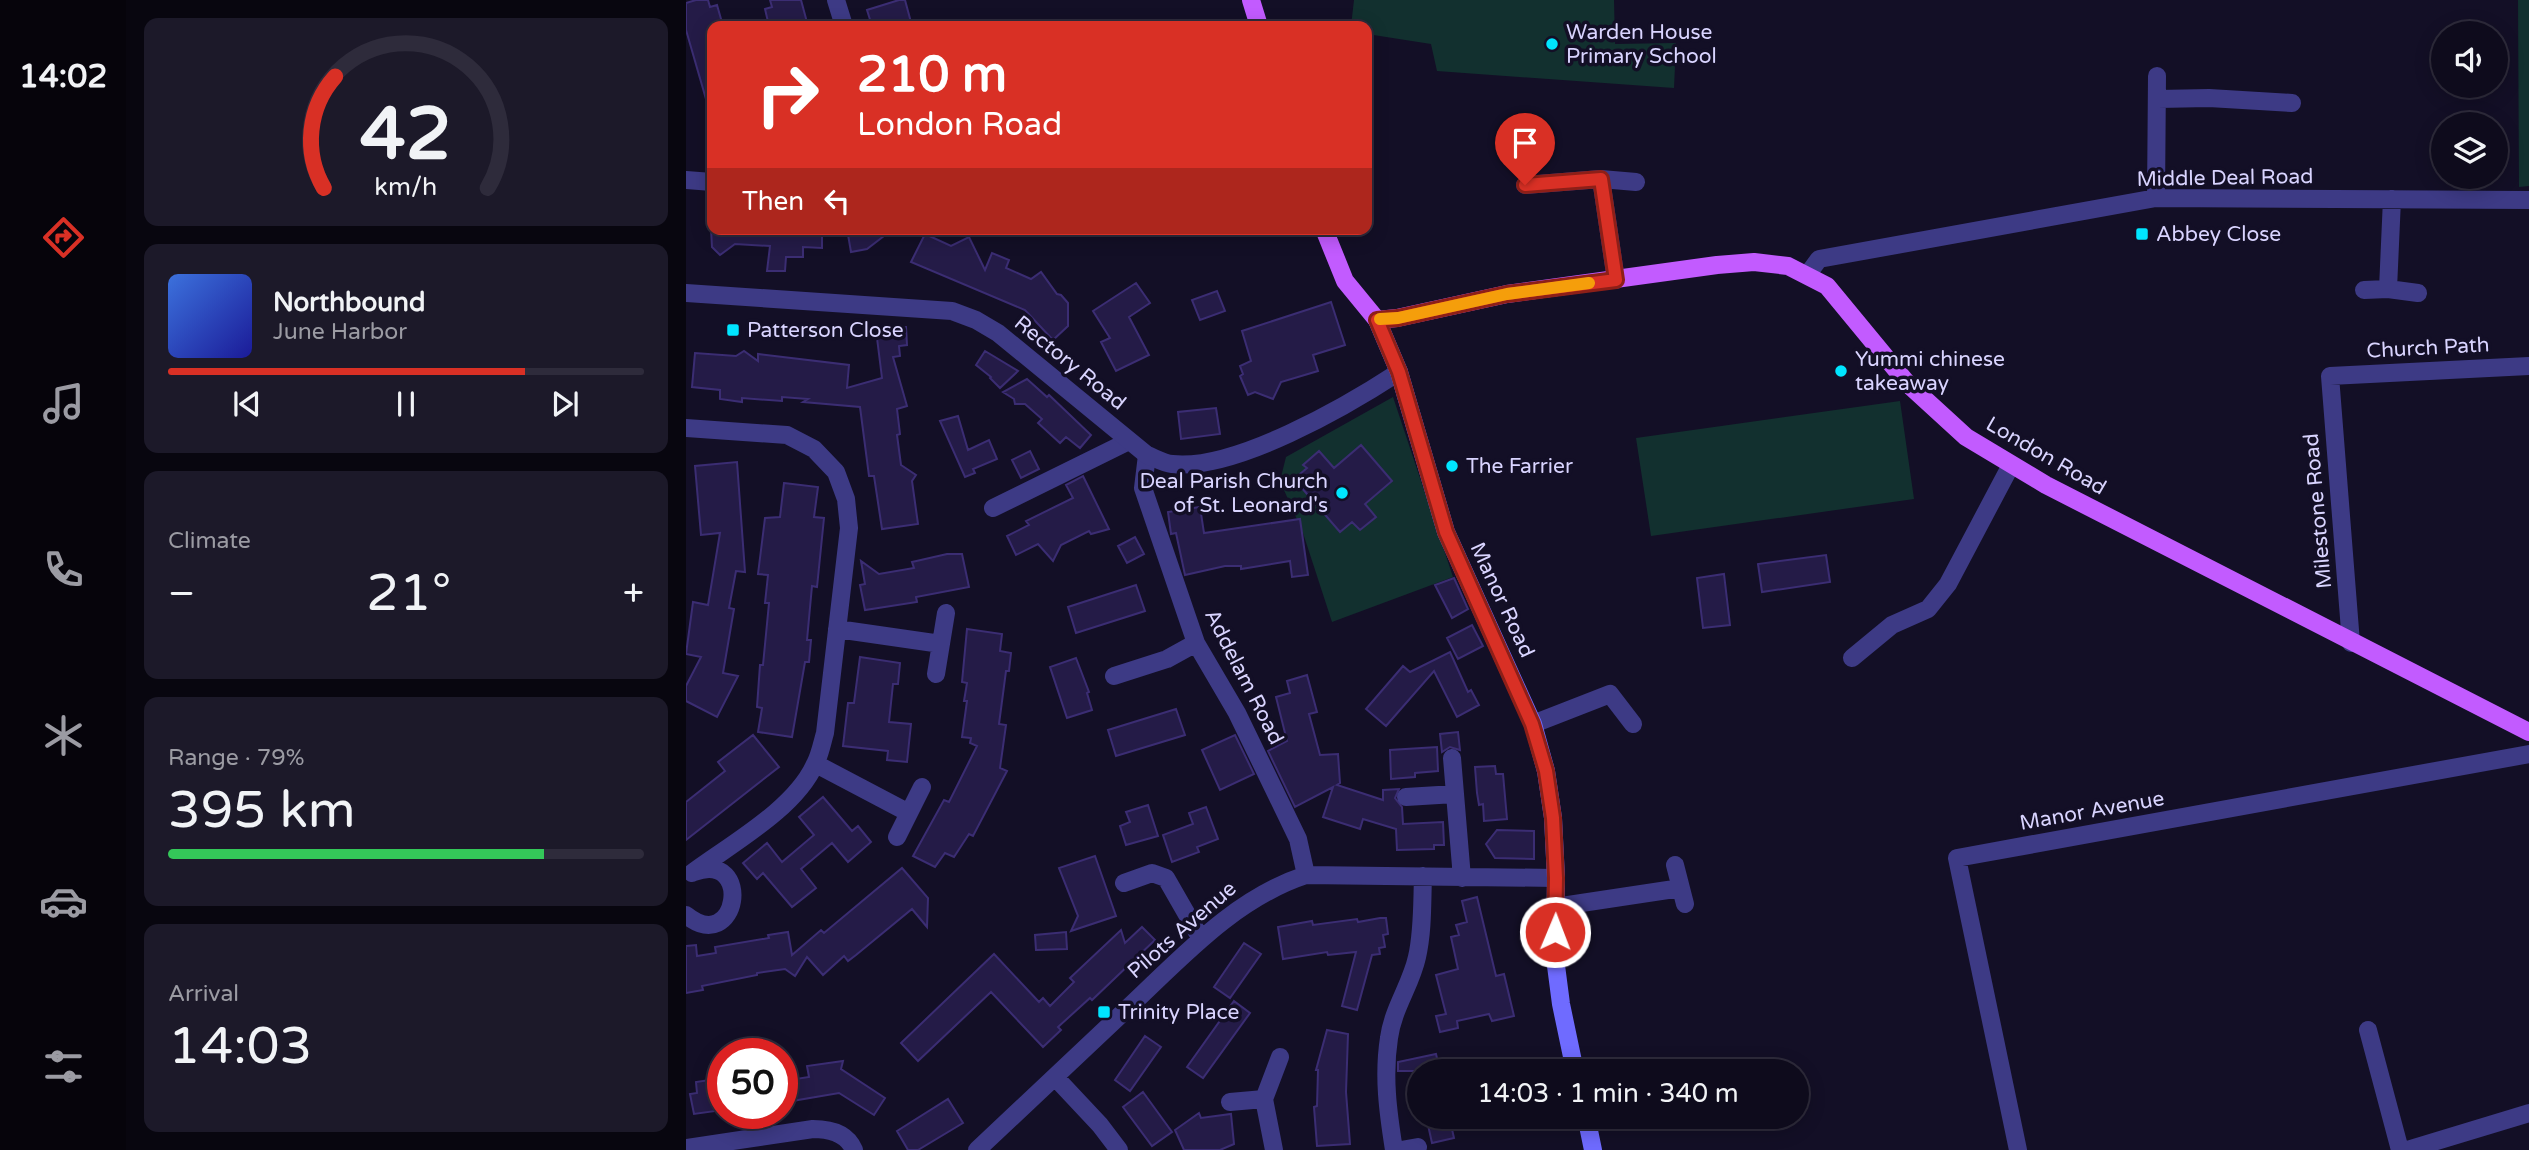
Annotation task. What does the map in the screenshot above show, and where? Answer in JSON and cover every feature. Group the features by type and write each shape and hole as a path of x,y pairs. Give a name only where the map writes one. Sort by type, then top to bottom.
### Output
{"main road":[{"path":"1251,0 1257,21"},
{"path":"1326,235 1345,281 1377,320"},
{"name":"London Road","path":"1377,320 1398,318 1507,294 1717,265 1754,262 1788,266 1827,286 1907,383 1966,437 2011,465 2351,643 2529,732"},
{"name":"Manor Road","path":"1377,320 1399,372 1446,532 1532,724 1546,771 1553,818 1556,878 1555,958 1561,1004 1573,1059"},
{"path":"1589,1129 1593,1150"}],"street":[{"path":"836,0 842,21"},
{"path":"2156,198 2157,76"},
{"path":"2158,99 2209,98 2292,103"},
{"path":"1525,185 1601,179 1636,182"},
{"path":"1601,179 1616,280"},
{"path":"686,180 707,182"},
{"name":"Middle Deal Road","path":"1808,274 1819,259 2156,198 2529,200"},
{"path":"2388,289 2392,199"},
{"path":"2364,290 2388,289 2418,293"},
{"name":"Rectory Road","path":"686,293 952,311 976,320 998,334 1147,455 1172,464 1206,462 1272,440 1350,402 1399,372"},
{"name":"Church Path","path":"2330,376 2529,366"},
{"name":"Milestone Road","path":"2330,376 2351,643"},
{"path":"686,428 787,435 814,449 836,472 846,499 849,528 825,733 816,764 802,787 783,807 689,876"},
{"path":"993,508 1129,441"},
{"name":"Addelam Road","path":"1147,455 1143,488 1196,643 1237,713 1298,839 1306,875"},
{"path":"1852,658 1892,625 1928,609 1935,601 1948,584 2011,465"},
{"path":"936,674 946,613"},
{"path":"837,629 940,644"},
{"path":"1114,676 1167,659 1196,643"},
{"path":"1532,724 1608,687 1633,724"},
{"name":"Manor Avenue","path":"2018,1150 1957,858 2529,754"},
{"path":"1452,758 1462,878"},
{"path":"816,764 909,813"},
{"path":"897,837 922,787"},
{"path":"1406,797 1455,794"},
{"path":"686,915 693,921 712,923 728,914 734,896 723,866 729,846"},
{"path":"1555,906 1683,896 1675,865"},
{"path":"689,876 711,869 727,878"},
{"path":"1124,883 1152,873 1166,878 1201,939"},
{"name":"Pilots Avenue","path":"977,1150 1201,939 1252,899 1280,884 1306,875 1556,878"},
{"path":"1394,1150 1386,1101 1386,1068 1395,1012 1417,958 1421,933 1423,876"},
{"path":"2368,1030 2400,1150"},
{"path":"1274,1150 1264,1098 1280,1057"},
{"path":"1055,1077 1100,1125 1119,1150"},
{"path":"1230,1102 1264,1098"},
{"path":"2407,1150 2529,1113"},
{"path":"686,1148 827,1129 842,1134 854,1150"}],"green space":[{"name":"Warden House Primary School","path":"1354,0 1614,0 1615,44 1676,43 1674,88 1437,71 1431,44 1372,35 1372,21 1352,21"},
{"path":"2518,0 2529,0 2529,186 2519,187"},
{"path":"1393,397 1453,577 1332,622 1303,533 1280,481 1286,457"},
{"path":"1900,401 1914,499 1651,536 1636,438"}],"building":[{"path":"708,0 710,7 717,5 722,21 707,21 707,103 686,30 686,3"},
{"path":"770,0 801,0 807,21 768,21 765,9 772,7"},
{"path":"905,0 911,21 870,21 867,10"},
{"path":"711,235 822,235 822,248 803,247 803,257 786,257 785,271 767,271 770,246 735,244 720,255 712,247"},
{"path":"848,235 885,235 867,249 851,252"},
{"path":"924,235 951,246 969,237 985,270 992,253 1009,260 1006,268 1031,279 1041,272 1057,294 1068,303 1068,326 1053,340 1025,310 911,262"},
{"path":"1136,283 1150,303 1129,317 1149,355 1116,371 1101,342 1110,338 1093,311"},
{"path":"1217,291 1225,311 1200,320 1192,300"},
{"path":"1331,302 1345,345 1313,355 1318,371 1281,382 1273,399 1255,392 1248,395 1240,376 1243,374 1240,366 1251,361 1242,331"},
{"path":"906,327 907,345 899,346 900,356 893,357 907,406 897,409 900,434 897,435 901,465 916,475 912,481 918,524 882,529 874,476 869,476 860,407 803,402 808,399 782,397 782,401 742,398 742,402 720,399 720,390 692,387 695,353 736,356 744,351 758,361 758,354 849,365 847,388 882,378 876,330"},
{"path":"985,351 1018,371 1000,388 976,365"},
{"path":"1027,379 1047,397 1049,395 1091,435 1080,448 1066,437 1060,443 1038,423 1042,419 1025,404 1015,404 1014,399 1003,392"},
{"path":"1216,408 1220,434 1181,439 1178,412"},
{"path":"958,416 968,450 989,440 997,459 973,469 975,473 965,477 940,421"},
{"name":"Deal Parish Church of St. Leonard's","path":"1361,445 1392,481 1365,504 1376,517 1360,530 1352,522 1340,532 1294,479 1307,468 1303,465 1319,451 1334,468"},
{"path":"1030,451 1039,469 1021,478 1012,460"},
{"path":"737,462 745,572 736,571 729,608 734,609 723,673 738,676 717,717 686,701 686,686 701,657 686,654 693,602 708,605 720,533 701,535 695,466"},
{"path":"1083,476 1109,529 1091,534 1089,531 1061,545 1053,561 1038,544 1016,555 1007,536 1029,525 1026,521 1073,498 1066,485"},
{"path":"784,483 818,487 814,517 824,518 817,587 812,586 807,640 811,640 809,662 805,662 792,737 758,732 762,708 757,707 769,603 765,603 768,575 758,574 765,518 780,517"},
{"path":"1200,507 1204,533 1300,519 1308,575 1292,577 1290,561 1241,569 1241,566 1225,566 1185,575 1176,533 1171,534 1168,512"},
{"path":"1135,537 1144,554 1127,563 1118,546"},
{"path":"947,554 962,554 969,587 916,597 917,602 865,610 860,585 865,584 861,561 879,574 914,568 912,562"},
{"path":"1826,555 1830,582 1762,592 1758,564"},
{"path":"1724,574 1730,625 1703,628 1697,578"},
{"path":"1454,578 1468,609 1452,618 1435,585"},
{"path":"1136,585 1145,611 1076,633 1068,607"},
{"path":"1472,625 1483,646 1458,659 1447,638"},
{"path":"967,629 1002,634 1000,651 1011,653 999,724 1006,725 1000,768 1007,771 973,836 969,834 954,857 945,853 935,867 913,856 944,800 949,802 977,746 970,743 971,738 962,737 967,701 964,701 967,683 962,682"},
{"path":"1450,652 1468,692 1471,690 1479,705 1457,717 1434,671 1386,726 1366,709 1403,666 1410,672"},
{"path":"860,657 900,663 898,684 893,684 889,722 911,724 907,762 887,760 888,751 843,746 848,703 854,703"},
{"path":"1076,658 1089,692 1087,693 1092,710 1067,718 1050,667"},
{"path":"1307,675 1317,712 1309,714 1320,755 1338,754 1340,783 1337,785 1383,800 1383,790 1399,789 1395,798 1402,807 1403,824 1443,822 1444,845 1434,845 1434,849 1397,850 1396,829 1363,819 1360,829 1323,817 1333,787 1295,807 1268,751 1287,741 1276,697 1290,693 1287,681"},
{"path":"1176,709 1185,735 1116,756 1108,730"},
{"path":"1458,732 1460,750 1450,747 1442,752 1440,734"},
{"path":"753,735 779,767 686,840 686,802 725,771 718,762"},
{"path":"1235,735 1254,774 1220,790 1202,750"},
{"path":"1437,747 1438,771 1391,779 1390,750"},
{"path":"1495,766 1496,774 1503,774 1507,819 1484,821 1483,804 1479,805 1477,793 1475,767"},
{"path":"823,797 852,831 858,826 871,842 848,862 832,843 801,869 816,888 792,907 763,873 757,879 743,863 767,843 782,862 814,835 799,817"},
{"path":"1148,805 1158,836 1126,845 1120,826 1130,822 1126,812"},
{"path":"1206,807 1218,839 1197,847 1199,852 1172,862 1163,835 1193,824 1189,813"},
{"path":"1497,830 1534,831 1534,859 1495,858 1486,844"},
{"path":"1095,856 1116,916 1071,931 1078,916 1059,868"},
{"path":"902,868 928,898 927,927 912,909 848,961 844,956 823,975 807,957 795,976 785,969 757,973 702,986 703,990 686,993 686,946 696,945 697,956 716,953 715,947 788,932 792,955 821,930 824,933"},
{"path":"1477,897 1496,976 1504,974 1514,1016 1492,1021 1489,1014 1457,1021 1458,1028 1440,1032 1436,1016 1446,1014 1436,975 1458,969 1451,937 1459,935 1456,925 1467,922 1462,901"},
{"path":"1386,918 1388,934 1383,935 1385,947 1379,948 1380,954 1372,955 1357,1010 1342,1006 1356,952 1328,955 1327,952 1283,959 1278,927 1312,921 1313,925"},
{"path":"1142,927 1155,940 1092,1000 1090,998 1058,1027 1061,1030 1043,1047 991,992 918,1061 901,1043 994,954 1039,1002 1043,998 1050,1006 1074,982 1070,978 1121,930 1125,943"},
{"path":"1066,932 1067,949 1036,950 1035,935"},
{"path":"1244,943 1261,954 1230,998 1214,987"},
{"path":"1234,1001 1250,1013 1203,1078 1187,1067"},
{"path":"1327,1030 1348,1034 1346,1092 1350,1144 1317,1146 1314,1107 1317,1106 1316,1070"},
{"path":"1145,1036 1161,1047 1130,1091 1115,1080"},
{"path":"1436,1054 1437,1059 1412,1059"},
{"path":"1407,1060 1407,1071 1398,1071 1398,1062"},
{"path":"843,1061 841,1069 885,1098 874,1115 839,1093 798,1100 798,1079 809,1077 807,1066"},
{"path":"707,1080 707,1112 694,1114 690,1094 697,1093 696,1082"},
{"path":"1143,1092 1172,1132 1152,1146 1123,1107"},
{"path":"948,1099 963,1123 918,1150 908,1150 897,1131"},
{"path":"1199,1113 1201,1118 1231,1114 1234,1144 1220,1150 1184,1150 1175,1130"},
{"path":"1429,1129 1452,1129 1454,1138 1432,1143"}],"slow traffic":[{"path":"1380,319 1398,318 1507,294 1589,283"}],"place":[{"name":"Warden House Primary School","path":"1552,44"},
{"name":"Abbey Close","path":"2142,234"},
{"name":"Patterson Close","path":"733,330"},
{"name":"Yummi chinese takeaway","path":"1841,371"},
{"name":"The Farrier","path":"1452,466"},
{"name":"Deal Parish Church of St. Leonard's","path":"1342,493"},
{"name":"Trinity Place","path":"1104,1012"}],"route":[{"path":"1525,185 1601,179 1616,280 1507,294 1398,318 1377,320 1399,372 1446,532 1508,666 1532,724 1546,771 1553,818 1555,932"}]}
